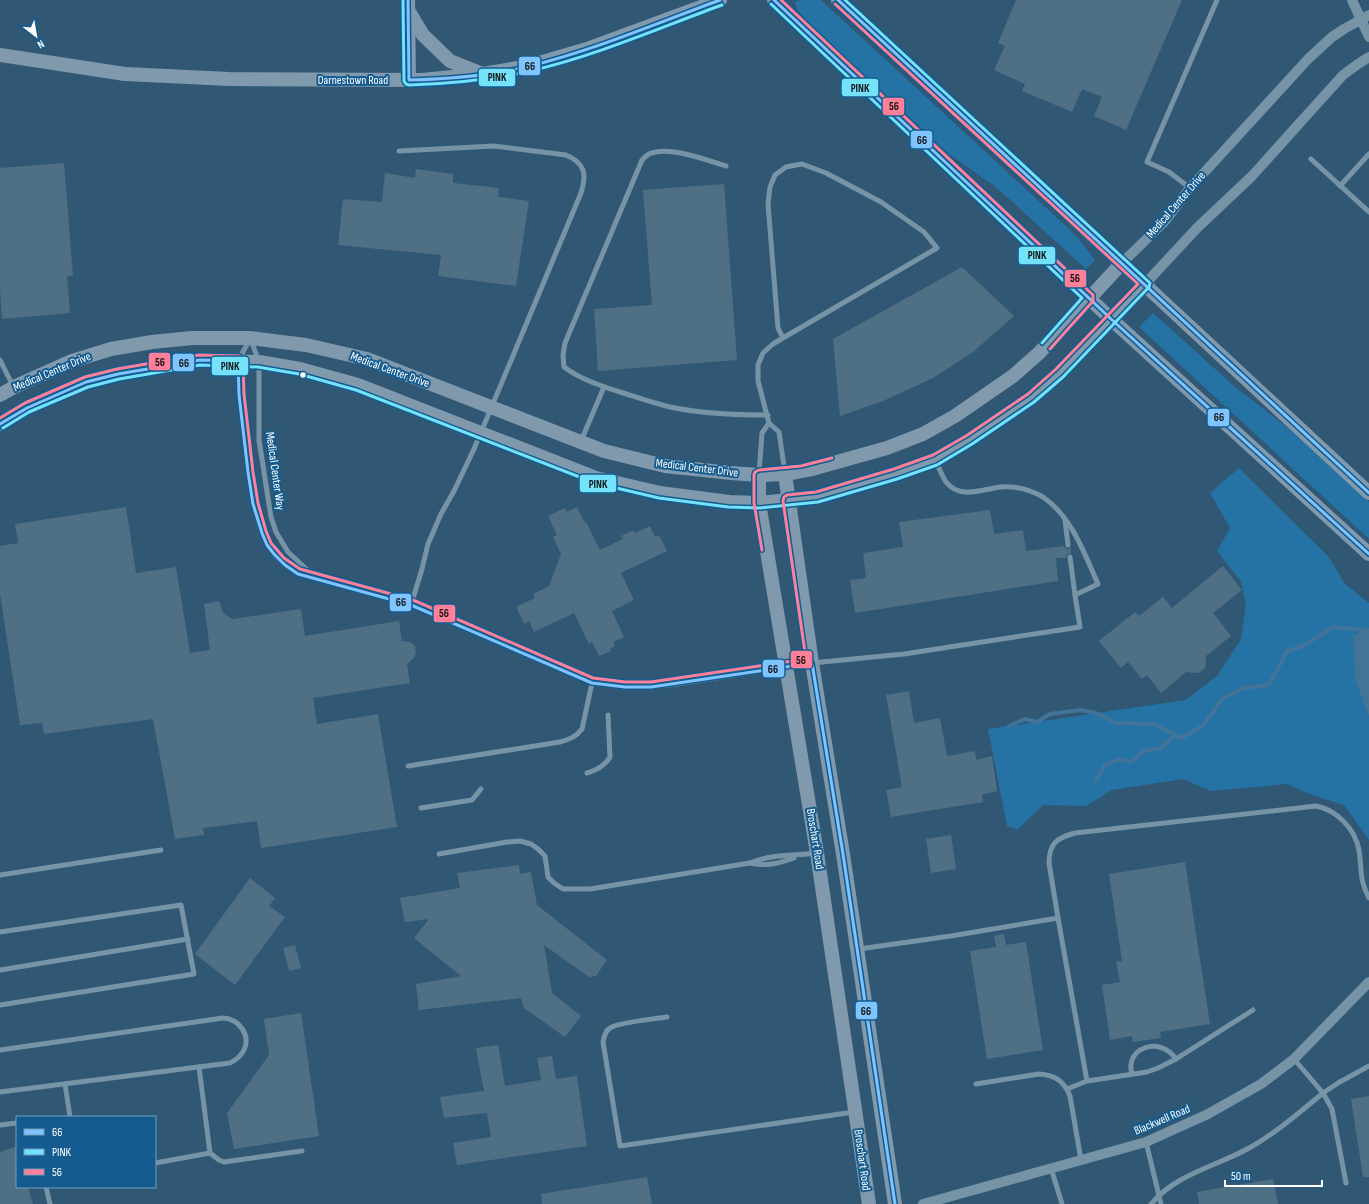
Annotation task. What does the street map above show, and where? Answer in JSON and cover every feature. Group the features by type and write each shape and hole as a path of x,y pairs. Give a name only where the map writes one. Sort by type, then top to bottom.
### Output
{"street":[{"name":"Darnestown Road","path":"0,55 125,74 229,79 409,80 483,74 529,66 587,50 720,0"},
{"path":"774,0 1111,319 1369,554"},
{"path":"838,0 1369,493"},
{"path":"1352,0 1365,17 1369,36"},
{"path":"408,5 423,35 450,61 483,74"},
{"path":"408,5 409,80"},
{"name":"Medical Center Drive","path":"0,395 14,387 72,361 111,349 152,342 192,338 250,338 306,345 367,359 604,451 665,466 759,475 785,474 812,469 887,448 923,434 955,416 1013,376 1039,353 1122,263 1165,221 1190,188 1308,59 1332,37 1365,17"},
{"name":"Medical Center Drive","path":"0,424 27,408 92,380 200,360 259,362 300,369 358,385 596,478 660,493 729,502 759,502 817,497 896,474 935,460 969,440 1031,398 1059,373 1094,338 1197,228 1252,176 1343,75 1369,57"},
{"name":"Broschart Road","path":"785,474 812,664 895,1204"},
{"name":"Broschart Road","path":"759,475 759,502 817,853 869,1204"},
{"name":"Blackwell Road","path":"923,1204 1146,1142 1208,1114 1261,1084 1294,1059 1369,982"}],"lane":[{"path":"1190,188 1169,172 1147,162 1217,0"},
{"path":"399,151 494,146 566,155 573,158 582,168 584,174 584,184 581,193 480,433 428,544 411,605"},
{"path":"726,166 675,152 662,151 649,154 642,160 565,344 563,355 564,367 573,373 604,387 670,407 709,413 768,415"},
{"path":"1340,186 1369,154"},
{"path":"1311,159 1369,212"},
{"path":"783,338 778,328 768,204 770,187 775,175 786,167 802,164 826,173 881,202 924,232 937,248 773,344 763,353 758,365 758,381 770,423 779,432 785,474"},
{"name":"Medical Center Way","path":"250,338 238,361 238,378 248,470 258,521 262,534 274,555 298,574 411,605 592,683 625,687 651,687 787,667 904,654 1080,627 1075,595"},
{"name":"Medical Center Way","path":"250,338 259,362 259,440 271,516 276,532 288,552 316,579"},
{"path":"0,360 14,387"},
{"path":"580,442 604,387"},
{"path":"759,475 762,433 770,423"},
{"path":"935,460 946,483 954,489 966,493 1002,487 1021,489 1042,497 1064,516 1081,546 1098,584 1075,595 1070,557"},
{"path":"1064,516 1068,545"},
{"path":"408,766 560,742 569,739 577,735 582,729 592,683"},
{"path":"587,773 597,770 607,762 610,757 608,715"},
{"path":"421,808 472,800 481,789"},
{"path":"1087,1081 1049,863 1051,847 1056,840 1075,834 1316,806 1326,808 1335,813 1350,829 1359,849 1363,886 1369,898"},
{"path":"439,854 520,841 531,844 545,856 548,877 554,883 563,889 590,889 750,864 761,859 774,856 800,856 817,853"},
{"path":"0,874 161,850"},
{"path":"0,932 182,905 194,974 0,1004"},
{"path":"856,949 951,936 1058,918"},
{"path":"0,970 188,939"},
{"path":"1067,1090 1087,1081 1147,1072 1176,1059 1253,1010"},
{"path":"667,1017 618,1025 609,1028 604,1035 603,1042 620,1146 855,1111"},
{"path":"0,1050 212,1019 231,1019 242,1027 246,1042 244,1051 238,1058 230,1063 0,1092"},
{"path":"1132,1074 1130,1068 1131,1062 1135,1055 1142,1049 1152,1046 1160,1046 1166,1048 1176,1059"},
{"path":"1294,1059 1323,1093 1332,1109 1346,1183"},
{"path":"1151,1204 1160,1194 1174,1183 1253,1146 1304,1109 1323,1093 1369,1066"},
{"path":"199,1067 210,1153 224,1162 302,1151"},
{"path":"976,1084 1039,1074 1050,1075 1057,1078 1070,1096 1081,1160"},
{"path":"65,1084 70,1116"},
{"path":"0,1125 16,1123"},
{"path":"1146,1142 1162,1204"},
{"path":"156,1162 210,1153"},
{"path":"1051,1168 1062,1204"},
{"path":"46,1188 50,1204"}],"shaded area":[{"path":"801,0 821,0 1067,227 1078,238 1095,260 1086,269 997,188 940,146 812,26 798,11 795,2"},
{"path":"1153,313 1234,386 1292,431 1369,502 1369,539 1139,327"},
{"path":"1239,468 1328,556 1345,584 1369,603 1369,627 1353,636 1355,680 1369,717 1369,840 1344,805 1312,795 1287,784 1211,791 1183,779 1112,790 1086,806 1043,805 1018,829 1007,826 988,729 1186,700 1218,675 1241,639 1246,604 1241,582 1217,551 1230,528 1210,493"},
{"path":"1369,627 1369,717 1355,680 1353,636"}],"building":[{"path":"1016,0 1182,0 1126,130 1094,116 1102,97 1082,89 1072,112 1022,91 1025,84 994,70 1005,46 998,43"},
{"path":"64,163 73,276 67,276 70,313 2,319 0,289 0,168"},
{"path":"416,169 453,174 453,183 499,188 498,197 529,201 516,286 438,276 441,255 338,245 343,199 382,202 385,173 415,178"},
{"path":"724,184 737,360 598,371 594,309 652,305 643,190"},
{"path":"962,267 1014,316 973,352 933,378 883,401 840,416 833,339"},
{"path":"126,507 136,573 176,567 190,653 210,650 204,604 219,601 223,612 233,619 301,609 305,636 399,621 402,641 410,642 415,646 416,652 414,658 407,664 410,683 313,698 317,724 378,714 397,827 261,848 257,821 203,828 204,835 175,839 153,719 44,734 42,723 20,725 0,594 0,546 18,543 15,524"},
{"path":"577,507 600,550 623,539 621,536 634,530 635,533 650,526 655,537 659,535 667,551 621,573 634,600 612,611 624,637 613,642 615,646 610,649 611,651 599,656 592,642 589,644 574,613 534,632 529,621 524,624 516,607 535,598 533,594 549,586 561,554 553,537 557,535 548,516 565,508 567,512"},
{"path":"990,510 994,534 1023,530 1026,551 1064,546 1067,549 1071,548 1071,553 1067,554 1066,558 1056,558 1058,581 855,613 850,580 866,578 863,553 903,547 899,522"},
{"path":"1223,566 1242,590 1213,613 1231,636 1206,656 1205,668 1199,673 1186,672 1161,693 1147,675 1142,679 1128,662 1121,668 1099,641 1135,612 1139,616 1163,597 1172,608"},
{"path":"909,691 914,723 940,718 947,756 975,751 976,760 992,756 997,791 982,795 983,802 891,817 886,790 902,787 886,695"},
{"path":"951,835 956,869 931,873 926,839"},
{"path":"1185,862 1210,1024 1160,1032 1161,1038 1133,1042 1132,1036 1110,1040 1102,985 1120,982 1116,962 1122,961 1109,874"},
{"path":"519,865 520,874 531,872 537,905 607,960 596,976 589,977 544,945 552,993 581,1016 565,1037 524,1008 521,998 419,1010 416,984 461,976 414,938 429,919 405,922 400,898 460,888 457,873"},
{"path":"250,878 275,898 269,906 285,917 235,985 195,954"},
{"path":"1004,934 1006,945 1026,942 1043,1050 987,1059 970,951 996,947 994,936"},
{"path":"295,945 301,968 289,971 283,948"},
{"path":"301,1013 319,1136 234,1149 227,1113 269,1055 264,1019"},
{"path":"498,1045 505,1086 541,1080 537,1058 552,1056 556,1079 577,1076 587,1146 457,1165 453,1143 491,1137 487,1113 444,1118 440,1097 484,1091 476,1048"},
{"path":"1369,1096 1369,1177 1363,1177 1351,1099"},
{"path":"16,1146 16,1188 28,1188 33,1204 0,1204 0,1152"},
{"path":"647,1177 652,1204 542,1204 541,1194"},
{"path":"1273,1179 1278,1204 1199,1204 1197,1192"}],"waterway":[{"path":"1009,726 1025,719 1037,722 1050,714 1080,710 1096,713 1116,723 1154,724 1181,738 1203,726 1222,699 1244,688 1269,685 1287,651 1303,646 1333,627 1363,630"},
{"path":"1096,781 1105,765 1121,759 1131,762 1144,751 1161,748 1175,735"}],"transit line":[{"name":"PINK","path":"403,0 404,81 409,85 455,83 485,79 554,65 603,50 722,5"},
{"name":"66","path":"408,0 409,80 440,79 500,72 554,60 626,36 720,0"},
{"name":"66","path":"774,0 1111,319 1369,554"},
{"name":"56","path":"781,0 1093,295 1093,301 1050,349"},
{"name":"66","path":"838,0 1369,493"},
{"name":"PINK","path":"3,428 29,412 88,387 119,379 200,365 258,367 299,374 356,390 595,483 659,498 728,507 760,508 818,502 897,479 937,465 972,444 1034,402 1063,377 1149,287 1150,283 845,0"},
{"name":"PINK","path":"771,4 1082,298 1042,343"},
{"name":"56","path":"0,418 25,403 85,377 117,369 199,355 240,356 243,361 244,394 258,503 271,543 284,558 300,569 413,600 593,678 625,682 651,682 806,659 783,501 784,497 787,495 816,492 894,469 933,455 966,436 1028,394 1056,369 1138,284 835,4"},
{"name":"66","path":"0,424 27,408 86,382 118,374 200,360 238,361 239,395 253,504 267,545 285,565 298,574 411,605 592,683 625,687 651,687 812,663 843,854 895,1204"},
{"name":"56","path":"762,550 754,503 755,472 759,470 801,466 832,458"}]}
